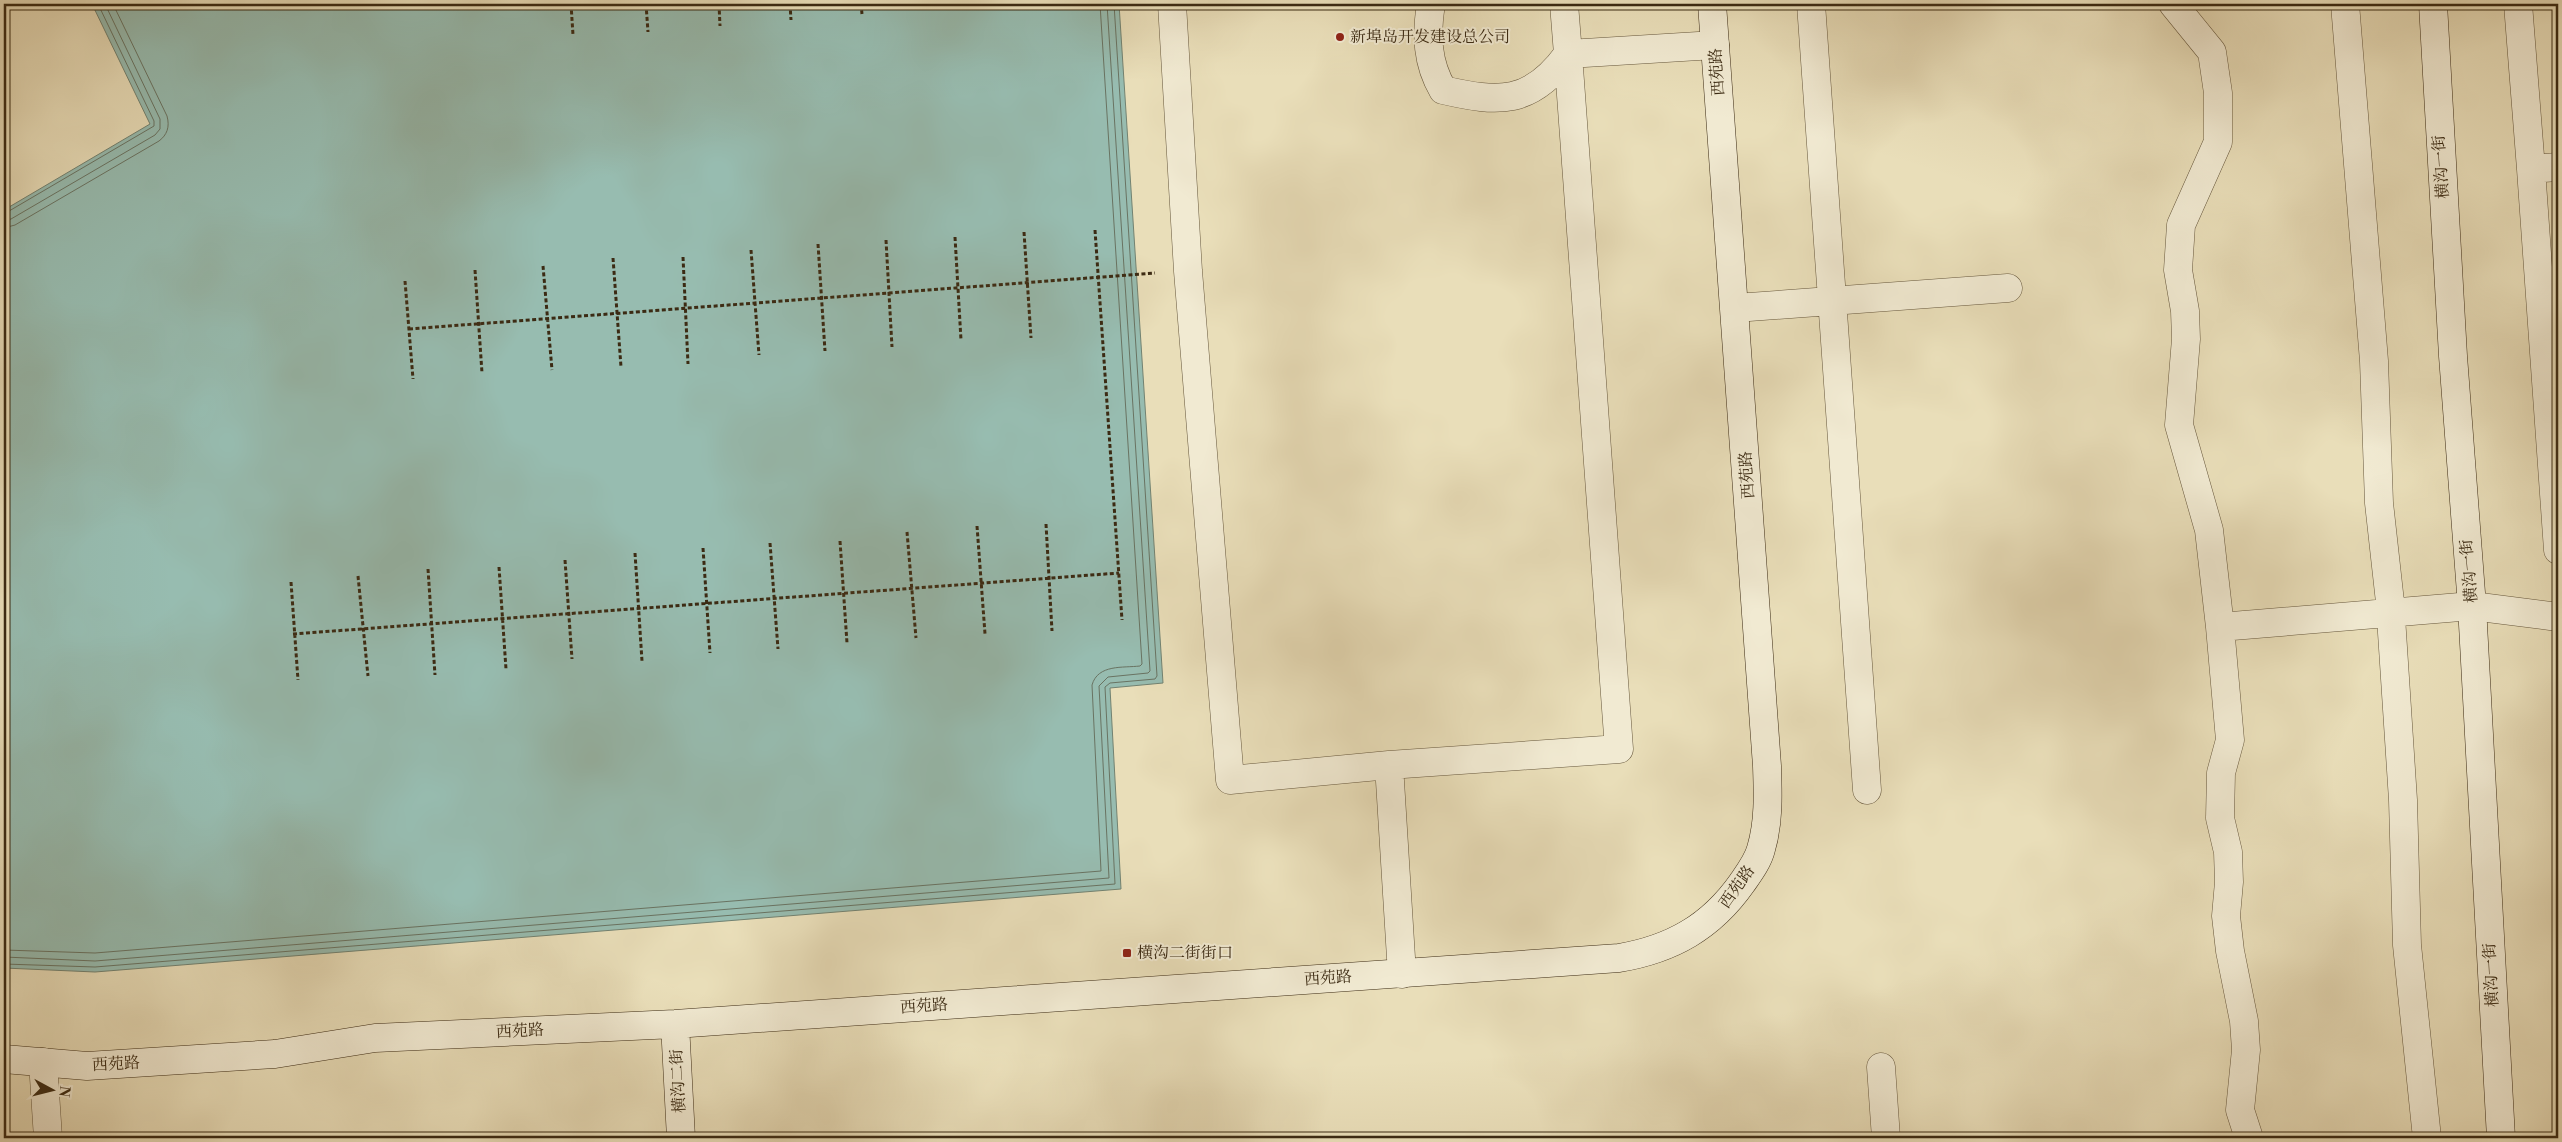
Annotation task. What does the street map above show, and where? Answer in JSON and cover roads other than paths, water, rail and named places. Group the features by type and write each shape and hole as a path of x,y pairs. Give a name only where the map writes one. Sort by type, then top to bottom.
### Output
{"street":[{"path":"1172,4 1188,271 1230,780 1389,765 1619,749 1564,4"},
{"path":"1431,4 1427,43 1434,74 1443,90 1497,99 1519,95 1555,72 1568,54"},
{"name":"西苑路","path":"4,1059 87,1066 275,1054 375,1038 675,1024 1619,958 1662,948 1712,919 1729,902 1761,851 1768,813 1767,766 1712,4"},
{"path":"1811,4 1867,790"},
{"path":"2173,4 2212,52 2218,93 2218,142 2181,225 2178,270 2185,311 2186,339 2179,425 2209,530 2220,626 2230,740 2221,773 2220,818 2228,852 2229,882 2226,916 2230,951 2244,1021 2246,1050 2240,1110 2249,1138"},
{"path":"2345,4 2374,361 2379,503 2390,611 2403,800 2407,945 2427,1138"},
{"name":"横沟一街","path":"2433,4 2453,356 2472,606 2502,1138"},
{"path":"2518,4 2558,550"},
{"path":"1568,54 1715,45"},
{"path":"2531,170 2558,167"},
{"path":"1735,308 2008,288"},
{"path":"2220,626 2390,611 2472,606 2558,617"},
{"path":"1389,765 1402,974"},
{"name":"横沟二街","path":"675,1024 682,1138"},
{"path":"43,1062 48,1138"},
{"path":"1881,1068 1886,1138"}],"water":[{"path":"92,4 1119,4 1163,683 1110,688 1121,889 95,972 4,968 4,210 150,124"}],"place":[{"name":"新埠岛开发建设总公司","path":"1340,37"},
{"name":"横沟二街街口","path":"1127,953"}]}
